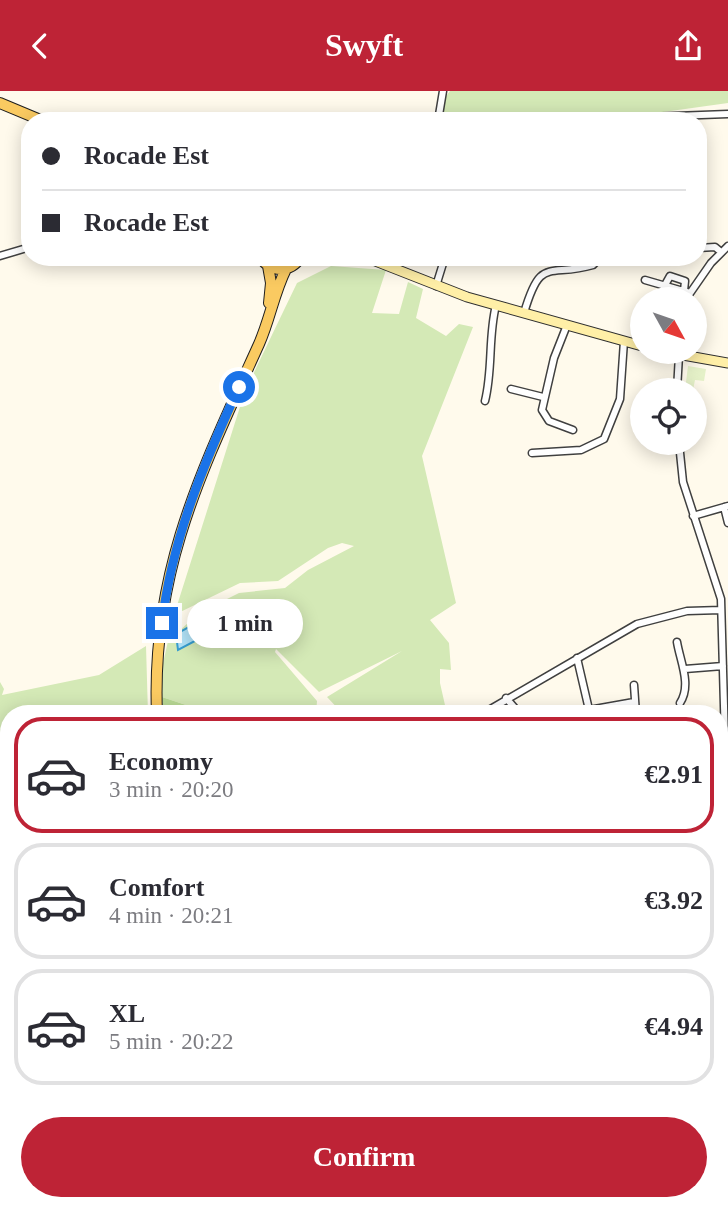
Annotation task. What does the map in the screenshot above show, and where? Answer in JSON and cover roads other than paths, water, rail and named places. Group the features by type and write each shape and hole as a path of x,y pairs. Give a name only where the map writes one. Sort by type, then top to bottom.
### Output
{"main road":[{"path":"0,103 22,112"},
{"path":"262,336 271,283 268,266 286,269"},
{"path":"157,705 155,677 165,595 183,521 204,462 262,336 286,269 290,266"}],"street":[{"path":"440,112 443,91"},
{"path":"707,115 728,114"},
{"path":"693,287 728,246"},
{"path":"707,247 715,247 721,252"},
{"path":"0,256 21,250"},
{"path":"387,266 436,286 496,305 630,343"},
{"path":"436,286 442,266"},
{"path":"524,313 540,275 557,269 584,266"},
{"path":"645,280 670,287"},
{"path":"485,401 490,374 490,331 496,305"},
{"path":"567,325 543,397 544,416 573,431"},
{"path":"532,453 580,450 604,439 620,399 624,341"},
{"path":"707,359 728,363"},
{"path":"511,389 543,397"},
{"path":"680,455 683,482 711,562 721,610 724,705"},
{"path":"693,516 726,506 728,523"},
{"path":"496,705 653,618 687,611 721,610"},
{"path":"677,642 685,669 683,698 680,703"},
{"path":"577,658 588,705"},
{"path":"685,669 723,666"},
{"path":"634,685 634,705"},
{"path":"506,698 512,705"},
{"path":"621,705 634,702"}],"water":[{"path":"220,610 227,624 178,650 176,634"}]}
